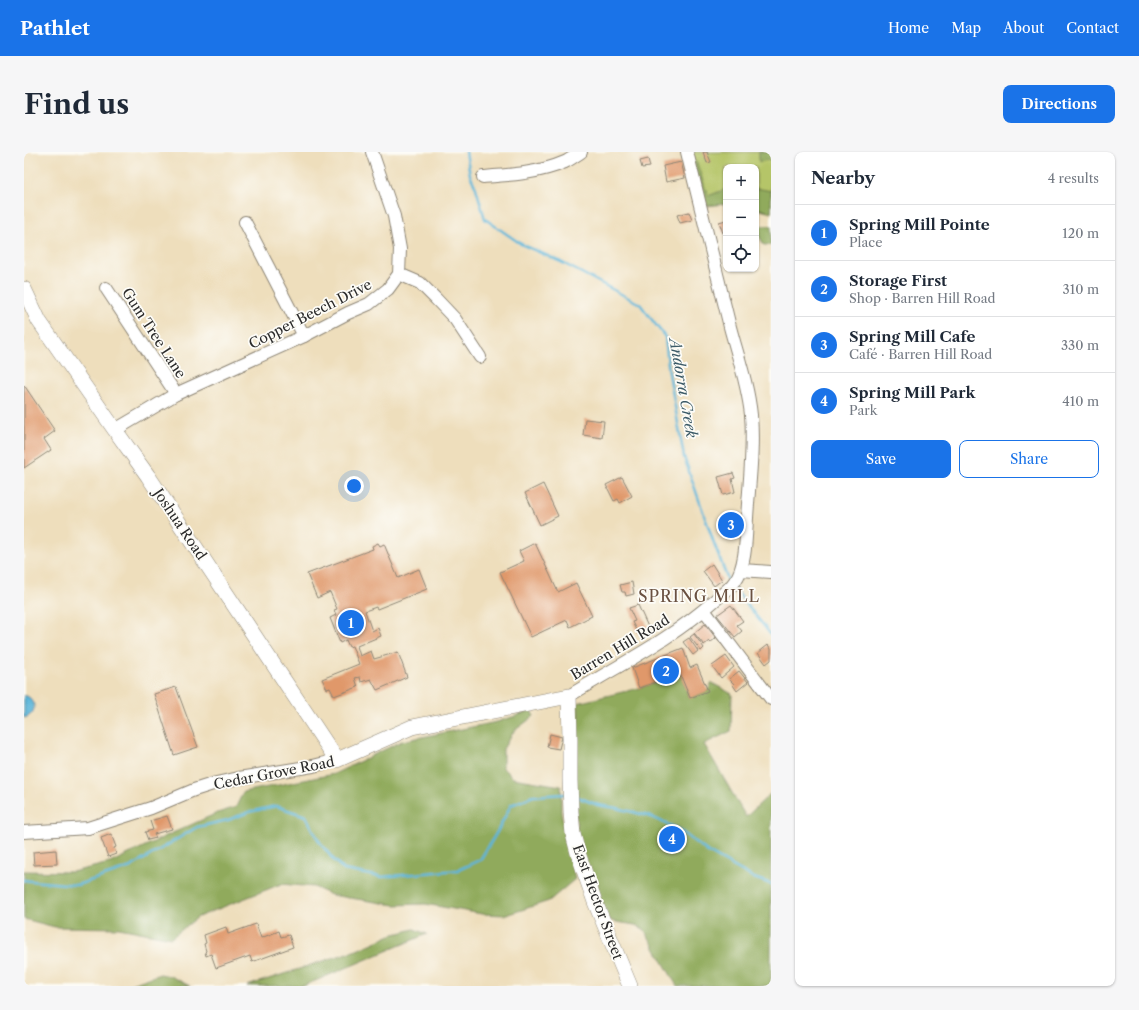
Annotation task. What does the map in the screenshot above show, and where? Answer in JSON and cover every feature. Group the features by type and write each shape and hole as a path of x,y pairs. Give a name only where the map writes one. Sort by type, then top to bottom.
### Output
{"main road":[{"name":"Joshua Road","path":"24,289 38,321 148,476 337,760"},
{"name":"Cedar Grove Road","path":"337,760 412,727 568,696"},
{"name":"East Hector Street","path":"568,696 571,812 573,834 595,902 630,986"}],"street":[{"path":"372,152 394,216 400,249 399,274 420,284 436,299 455,319 480,357"},
{"path":"483,177 518,174 550,168 567,161 581,152"},
{"name":"Barren Hill Road","path":"568,696 669,636 725,592 737,579 741,570 745,545 750,478 752,441 750,406 687,152"},
{"path":"245,222 304,336"},
{"name":"Copper Beech Drive","path":"115,430 176,394 304,336 348,313 369,304 388,289 399,274"},
{"name":"Gum Tree Lane","path":"106,288 176,394"},
{"path":"741,570 771,572"},
{"path":"704,610 771,698"},
{"name":"Cedar Grove Road","path":"24,832 88,828 151,808 194,790 216,783 313,766 337,760"}],"green space":[{"path":"687,152 771,152 771,213 759,210 759,164 723,164 723,203 700,208"},
{"path":"759,152 771,152 771,159 759,162"},
{"path":"696,161 708,196 723,190 723,204 705,206 692,162"},
{"path":"759,189 771,191 771,212 759,209"},
{"path":"771,226 771,245 764,245 759,236 759,227"},
{"path":"680,674 690,698 708,691 712,683 732,694 731,731 704,744 746,817 771,793 771,986 677,986 644,929 635,925 611,921 595,902 578,853 569,705 639,688"},
{"path":"531,711 534,716 514,731 503,749 503,768 513,778 561,786 561,812 575,879 549,901 506,915 482,914 425,904 395,905 331,895 314,887 281,884 198,917 171,938 119,928 55,927 24,919 24,871 72,872 110,863 215,814 236,807 243,792 334,774 402,741 497,722"},
{"path":"414,929 427,934 303,986 247,986 357,950 391,935"},
{"path":"160,974 170,976 190,986 126,986"}],"water":[{"path":"24,695 32,700 34,707 31,714 24,718"}],"building":[{"path":"703,152 707,152 711,162 707,163"},
{"path":"648,159 650,167 642,168 640,161"},
{"path":"681,162 685,178 666,182 663,166"},
{"path":"689,212 692,220 680,223 677,215"},
{"path":"723,221 723,233 719,222"},
{"path":"24,385 55,431 44,439 51,450 24,468"},
{"path":"585,419 604,421 602,438 583,435"},
{"path":"733,473 735,478 732,479 735,492 723,495 718,477"},
{"path":"622,477 632,496 620,503 618,499 614,501 606,485"},
{"path":"543,484 558,516 540,525 525,493"},
{"path":"725,517 738,518 737,532 724,532"},
{"path":"378,543 380,546 384,544 398,578 419,569 427,589 377,609 376,607 365,611 372,631 378,628 381,636 357,646 360,656 371,651 374,659 398,652 407,677 377,690 371,679 361,682 360,677 355,678 358,687 334,696 330,688 327,689 322,679 359,664 352,646 349,647 346,640 340,643 330,618 336,615 334,610 337,609 330,592 317,598 307,574 373,549 372,546"},
{"path":"535,543 558,592 576,583 592,616 570,627 567,620 531,637 500,572 524,561 519,551"},
{"path":"712,564 722,580 714,586 703,571"},
{"path":"632,582 634,594 626,596 625,592 622,592 620,585"},
{"path":"638,605 649,629 638,634 632,622 635,621 629,608"},
{"path":"731,605 743,621 737,625 742,631 735,637 717,615"},
{"path":"705,624 716,638 710,643 709,641 704,645 694,633"},
{"path":"694,634 704,648 701,651 690,637"},
{"path":"689,638 698,651 693,655 683,642"},
{"path":"768,645 771,649 771,660 766,664 758,653"},
{"path":"683,648 690,668 697,665 708,691 690,698 680,674 639,688 632,668"},
{"path":"726,656 734,667 721,678 712,666"},
{"path":"739,671 748,682 737,691 733,685 734,684 729,679"},
{"path":"176,687 198,747 174,755 154,694"},
{"path":"550,734 562,737 559,749 547,747"},
{"path":"167,816 172,829 154,834 156,838 148,840 145,832 153,830 150,821"},
{"path":"111,834 116,847 114,848 116,854 108,857 101,838"},
{"path":"56,850 57,864 34,865 33,852"},
{"path":"256,924 261,938 279,931 281,937 289,935 293,947 252,962 250,956 216,968 211,954 206,956 204,944 206,943 204,935 226,927 228,934"}],"waterway":[{"name":"Andorra Creek","path":"466,152 470,175 476,188 485,219 521,244 559,261 640,304 665,337 669,373 684,457 729,583"},
{"name":"Andorra Creek","path":"734,588 771,635"},
{"path":"24,880 77,885 131,867 197,827 276,806 306,816 319,841 332,858 344,870 381,877 458,870 480,860 511,805 533,796 565,794"},
{"path":"575,796 598,805 649,816 678,829 708,852 754,878 771,884"}],"place":[{"name":"Spring Mill Cafe","path":"731,525"},
{"name":"Spring Mill Pointe","path":"351,623"},
{"name":"Storage First","path":"666,671"},
{"name":"Spring Mill Park","path":"672,839"}],"district":[{"name":"SPRING MILL","path":"699,596"}]}
